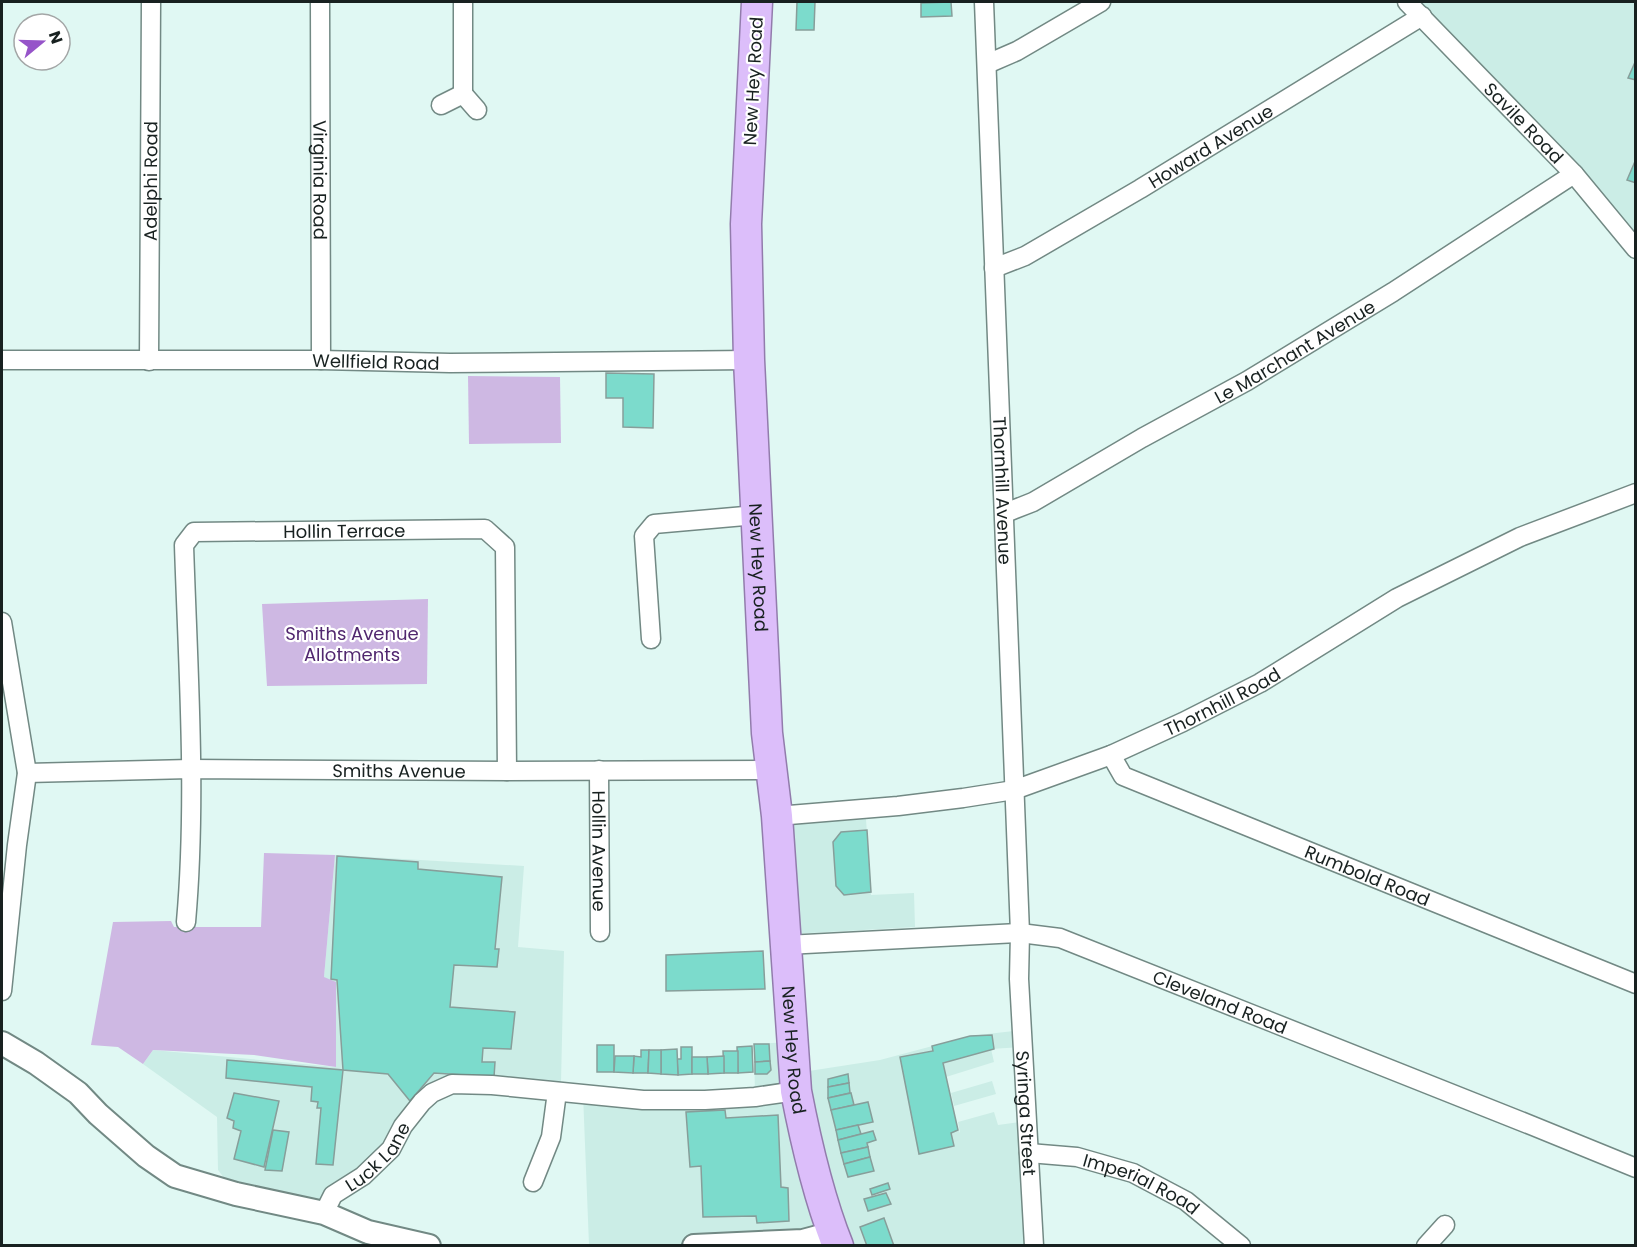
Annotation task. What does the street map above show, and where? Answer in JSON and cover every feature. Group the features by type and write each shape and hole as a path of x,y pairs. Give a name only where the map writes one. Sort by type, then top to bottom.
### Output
{"highway":[{"name":"New Hey Road","path":"757,2 746,224 749,360 767,733 777,816 796,1091 821,1195 836,1239"}],"street":[{"name":"Adelphi Road","path":"149,361 151,2"},
{"name":"Virginia Road","path":"320,2 321,360"},
{"path":"463,2 463,94 477,110"},
{"name":"Thornhill Avenue","path":"984,2 1005,513 1020,933 1019,979"},
{"path":"987,64 1017,51 1101,2"},
{"name":"Savile Road","path":"1407,2 1574,174 1635,249"},
{"name":"Howard Avenue","path":"994,268 1025,256 1140,189 1422,16"},
{"path":"441,105 463,94"},
{"name":"Le Marchant Avenue","path":"1005,513 1033,502 1142,438 1247,381 1393,292 1574,174"},
{"name":"Wellfield Road","path":"2,360 321,360 450,363 749,360"},
{"name":"Thornhill Road","path":"777,816 898,806 1014,790 1111,755 1260,683 1397,598 1520,537 1635,494"},
{"path":"651,639 644,536 654,524 756,515"},
{"name":"Hollin Terrace","path":"190,769 184,545 194,532 485,529 505,547 507,771"},
{"path":"2,622 27,773 9,844 2,991"},
{"name":"Rumbold Road","path":"1111,755 1123,776 1635,984"},
{"path":"186,921 189,882 190,769"},
{"name":"Smiths Avenue","path":"27,773 190,769 771,770"},
{"name":"Hollin Avenue","path":"599,770 600,932"},
{"name":"Cleveland Road","path":"786,945 1020,933 1060,938 1635,1168"},
{"name":"Syringa Street","path":"1019,979 1034,1245"},
{"path":"2,1043 36,1063 78,1093 98,1114 146,1156 175,1176 236,1194 324,1213 365,1239 429,1245"},
{"name":"Luck Lane","path":"324,1213 333,1195 363,1176 391,1149 403,1126 422,1102 452,1084 492,1085 643,1100 705,1100 755,1097 796,1091"},
{"path":"533,1182 551,1137 557,1092"},
{"name":"Imperial Road","path":"1029,1153 1077,1157 1133,1173 1186,1202 1241,1245"},
{"path":"1426,1245 1445,1225"},
{"path":"695,1245 836,1239"}],"shaded area":[{"path":"1417,2 1635,2 1635,235"},
{"path":"866,819 871,895 914,893 915,927 792,934 783,823"},
{"path":"335,855 524,866 518,947 564,951 561,1083 452,1084 324,1213 236,1194 218,1170 217,1117 143,1064 153,1050 336,1067 324,977"},
{"path":"1022,1030 1023,1047 991,1049 994,1062 946,1077 960,1133 958,1122 994,1112 998,1125 1027,1121 1034,1245 589,1245 583,1094 755,1097 754,1044 793,1042 796,1073 880,1060 970,1036"},
{"path":"992,1081 996,1094 954,1106 951,1093"}],"green space":[{"path":"468,376 560,377 561,443 469,444"},
{"name":"Smiths Avenue Allotments","path":"428,599 427,684 267,686 262,604"},
{"path":"264,853 335,855 324,977 336,982 336,1067 254,1055 153,1050 143,1064 118,1047 91,1045 113,922 171,921 174,927 261,927"}],"building":[{"path":"797,2 815,2 814,30 796,30"},
{"path":"951,2 952,16 921,17 921,3"},
{"path":"1636,60 1636,80 1628,78"},
{"path":"1636,159 1636,183 1627,180"},
{"path":"606,373 654,374 653,428 623,427 623,398 606,398"},
{"path":"867,830 871,892 844,895 836,886 833,842 841,832"},
{"path":"337,856 418,862 418,869 502,877 495,949 499,949 497,967 454,965 450,1007 515,1012 511,1049 483,1048 482,1062 495,1062 494,1077 434,1073 410,1101 388,1074 343,1070 337,980 331,979"},
{"path":"763,951 765,989 666,991 666,955"},
{"path":"992,1035 994,1049 943,1063 958,1130 951,1133 954,1146 919,1154 900,1057 933,1051 932,1046 970,1036"},
{"path":"754,1044 769,1044 770,1061 755,1062"},
{"path":"597,1045 614,1045 614,1072 597,1072"},
{"path":"752,1046 753,1072 738,1073 737,1047"},
{"path":"681,1047 692,1047 692,1074 678,1075 677,1059 681,1059"},
{"path":"677,1049 678,1075 661,1074 661,1050"},
{"path":"641,1050 649,1050 648,1073 633,1073 634,1056 641,1057"},
{"path":"649,1050 661,1050 661,1074 648,1073"},
{"path":"723,1051 738,1051 738,1073 724,1073"},
{"path":"615,1056 634,1056 633,1073 614,1072"},
{"path":"724,1056 724,1073 708,1074 707,1057"},
{"path":"692,1057 707,1057 708,1074 692,1074"},
{"path":"227,1060 343,1070 333,1165 316,1164 321,1108 317,1108 318,1102 311,1101 312,1087 226,1078"},
{"path":"770,1061 771,1070 767,1074 755,1074 755,1062"},
{"path":"848,1074 849,1083 828,1087 828,1079"},
{"path":"849,1083 850,1093 828,1098 828,1087"},
{"path":"234,1093 279,1101 264,1167 234,1159 241,1131 233,1128 234,1121 227,1118"},
{"path":"851,1093 854,1105 831,1110 828,1098"},
{"path":"868,1102 873,1122 836,1130 831,1110"},
{"path":"725,1110 726,1118 778,1115 781,1187 788,1188 789,1221 757,1223 756,1216 703,1217 701,1166 690,1167 686,1112"},
{"path":"858,1125 861,1134 838,1140 836,1130"},
{"path":"273,1130 289,1132 282,1171 265,1170"},
{"path":"873,1131 876,1140 867,1143 868,1147 841,1153 838,1140"},
{"path":"868,1147 870,1157 844,1164 841,1153"},
{"path":"870,1157 874,1171 848,1177 844,1164"},
{"path":"888,1183 890,1189 872,1195 870,1189"},
{"path":"886,1193 891,1204 868,1211 864,1199"},
{"path":"884,1218 894,1246 867,1246 860,1227"}]}
